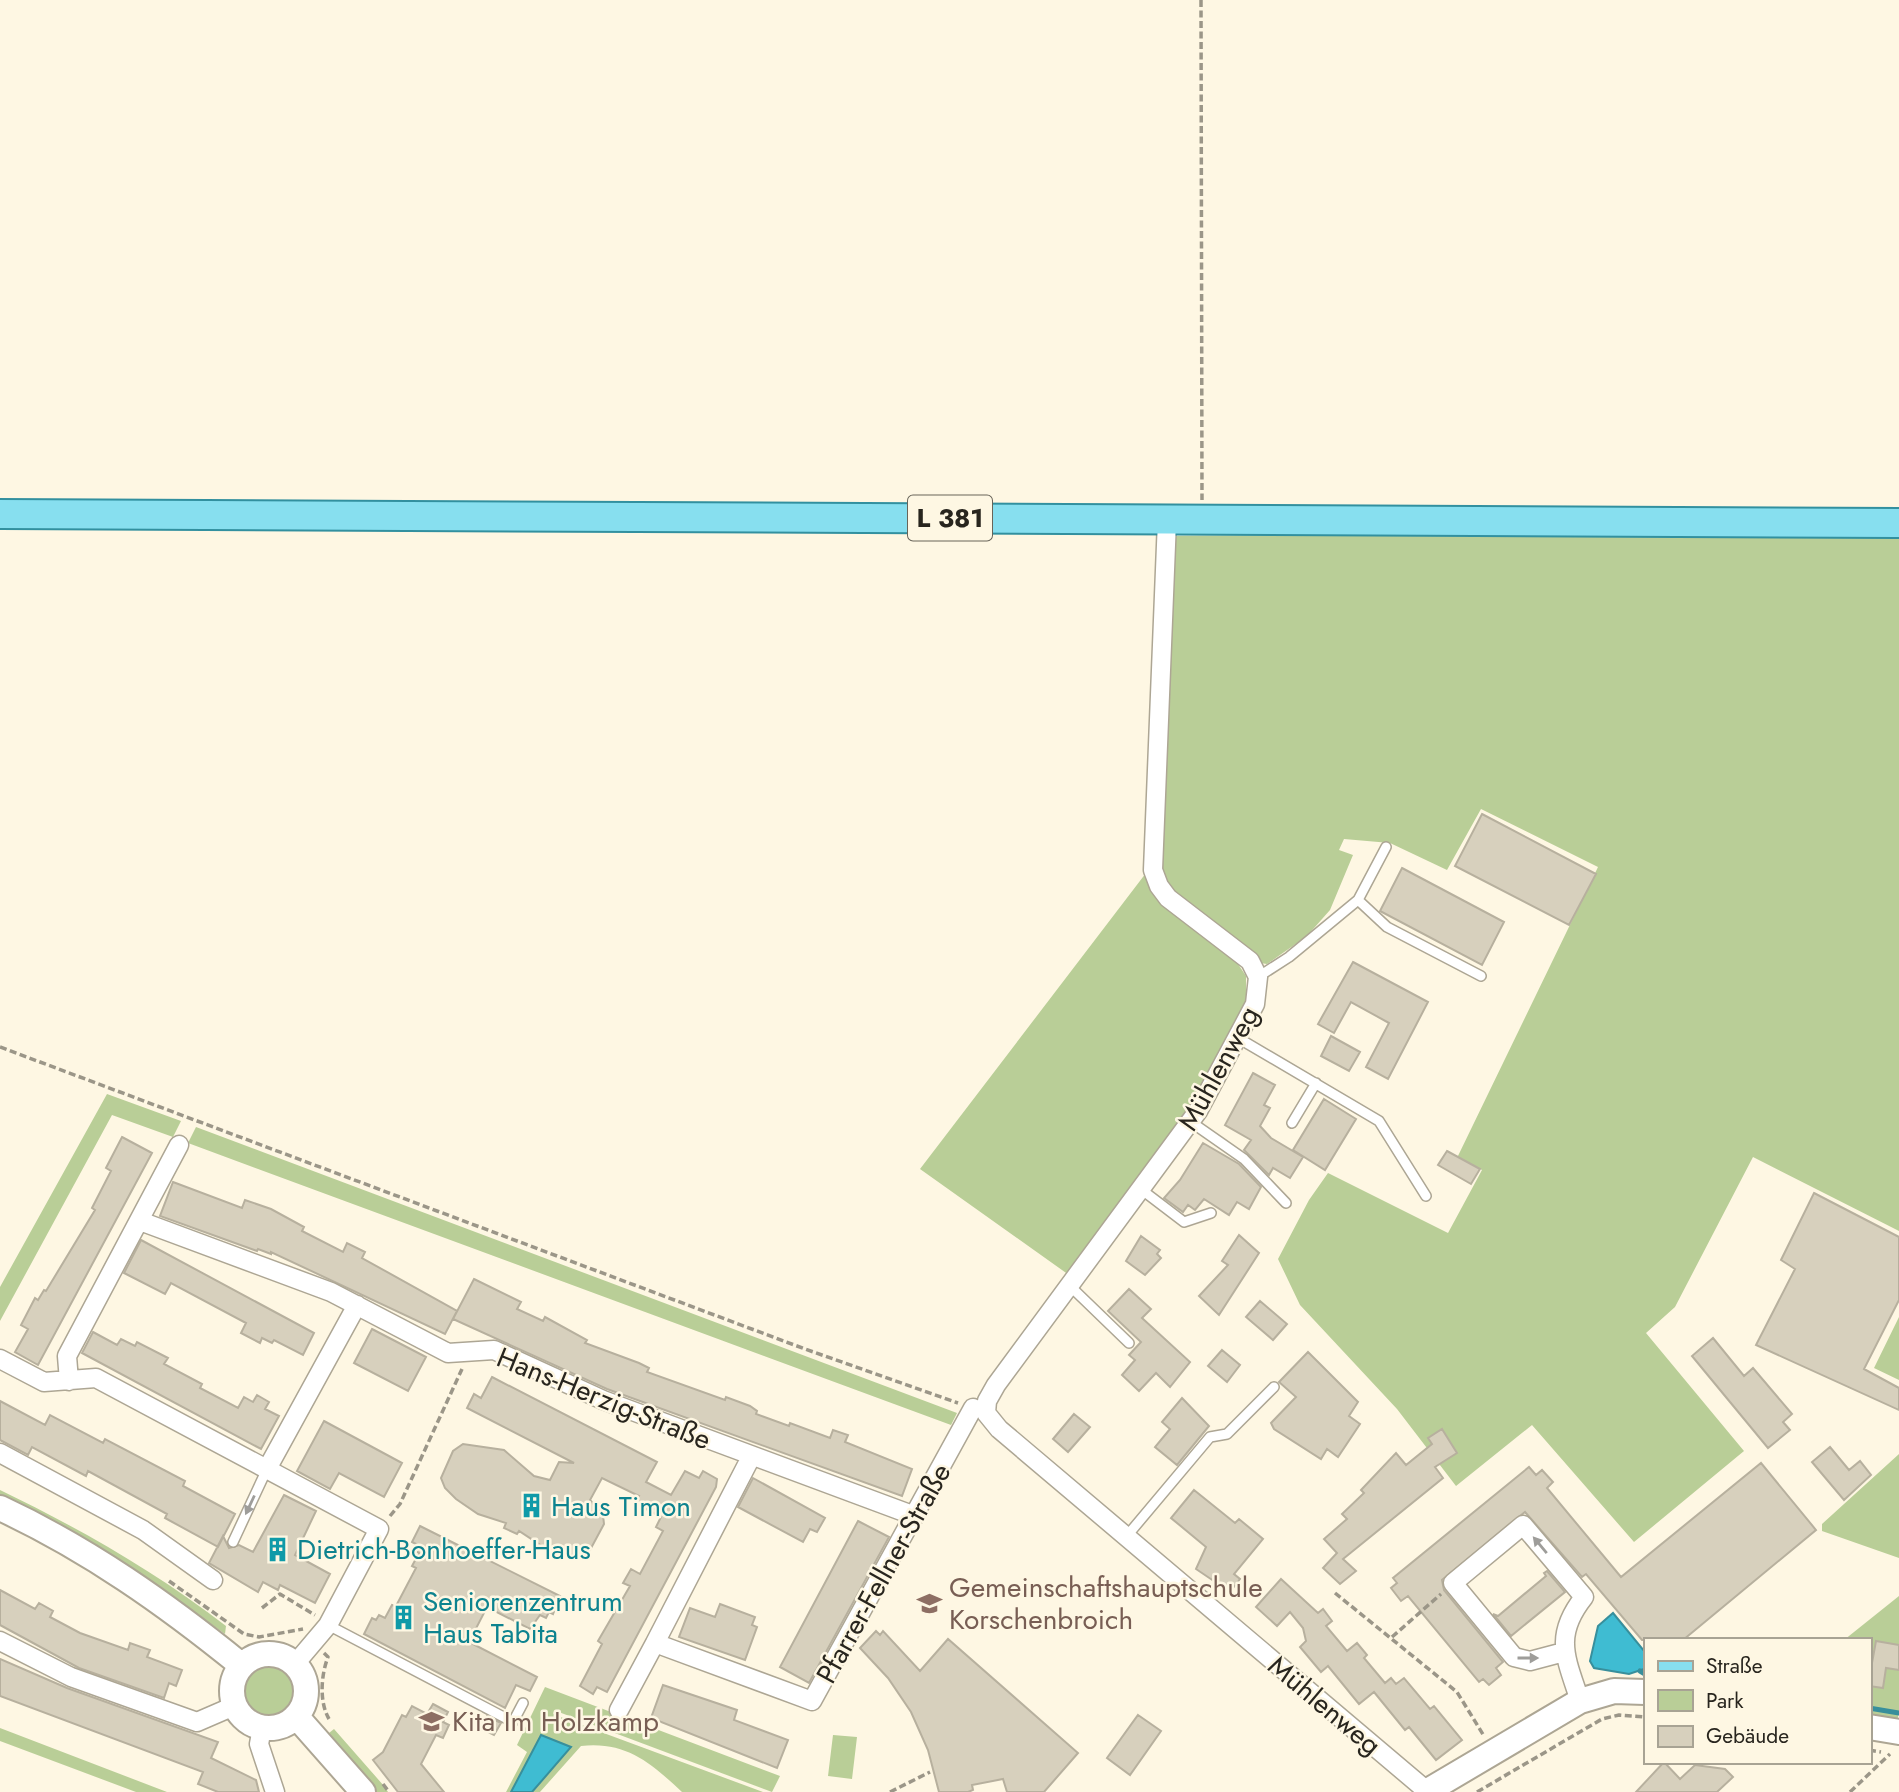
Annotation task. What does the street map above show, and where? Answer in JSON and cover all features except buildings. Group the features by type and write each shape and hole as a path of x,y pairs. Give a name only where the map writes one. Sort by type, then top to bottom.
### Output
{"main road":[{"name":"L 381","path":"0,514 1899,523"}],"street":[{"name":"Mühlenweg","path":"1167,520 1153,870 1159,886 1168,898 1240,952 1254,967 1258,977 1255,1004 1191,1122 996,1385 987,1401 986,1413 995,1426 1427,1792"},
{"path":"69,1381 67,1356 179,1145"},
{"name":"Hans-Herzig-Straße","path":"140,1221 331,1292 448,1353 494,1350 603,1400 915,1516"},
{"path":"267,1469 357,1305"},
{"path":"0,1359 44,1382 96,1378 379,1529 328,1625 316,1643 295,1664"},
{"name":"Pfarrer-Fellner-Straße","path":"655,1643 812,1701 973,1408"},
{"path":"0,1453 143,1530 213,1580"},
{"path":"620,1710 751,1457"},
{"path":"0,1508 123,1577 241,1665"},
{"path":"1564,1652 1530,1661 1514,1657 1453,1583 1523,1525 1584,1597 1566,1628 1564,1652 1580,1701"},
{"path":"0,1641 71,1677 197,1722 234,1706"},
{"path":"269,1653 279,1654 295,1664 306,1685 306,1696 296,1716 274,1728 250,1724 234,1706 232,1685 241,1665 259,1654 269,1653"},
{"path":"1427,1792 1580,1701 1614,1691 1644,1692"},
{"path":"296,1716 370,1784"},
{"path":"262,1728 259,1744 275,1792"},
{"path":"1871,1728 1895,1743"}],"lane":[{"path":"1258,977 1289,957 1358,900 1386,847"},
{"path":"1358,900 1387,927 1481,975"},
{"path":"1238,1038 1379,1121 1426,1196"},
{"path":"1292,1123 1316,1083"},
{"path":"1191,1122 1244,1159 1286,1203"},
{"path":"1142,1190 1184,1222 1211,1213"},
{"path":"1070,1286 1129,1343"},
{"path":"1126,1537 1210,1437 1227,1434 1274,1387"},
{"path":"233,1542 267,1469"},
{"path":"328,1625 407,1670 513,1722 523,1703"}],"path":[{"path":"1201,0 1201,519"},
{"path":"0,1047 805,1349 973,1408"},
{"path":"379,1529 400,1504 471,1352"},
{"path":"1392,1637 1453,1583"},
{"path":"1335,1593 1459,1694 1485,1738"},
{"path":"262,1608 280,1594 328,1625"},
{"path":"215,1613 248,1636 279,1635 301,1628 328,1657 323,1674 323,1700 331,1722"},
{"path":"1477,1792 1602,1719 1619,1716 1644,1717"},
{"path":"1850,1792 1895,1743"},
{"path":"890,1792 930,1772"},
{"path":"370,1784 389,1792"}],"green space":[{"path":"577,501 882,503 881,507 576,506"},
{"path":"883,503 1197,504 1195,509 884,507"},
{"path":"1212,504 1531,507 1531,512 1212,510"},
{"path":"1175,536 1899,536 1899,1231 1753,1157 1675,1307 1646,1333 1744,1451 1634,1542 1532,1425 1456,1486 1397,1409 1300,1305 1278,1259 1309,1200 1328,1173 1448,1233 1482,1170 1457,1158 1598,867 1481,809 1447,870 1390,843 1344,839 1339,850 1353,855 1330,910 1307,936 1267,964 1260,963 1179,903 1162,875"},
{"path":"1146,873 1232,955 1246,976 1246,1002 1184,1121 1069,1275 920,1169"},
{"path":"107,1094 181,1121 173,1137 112,1115 0,1321 0,1287"},
{"path":"196,1127 957,1413 951,1425 188,1143"},
{"path":"1899,1317 1899,1380 1874,1368"},
{"path":"1899,1454 1899,1558 1822,1531 1822,1524"},
{"path":"0,1490 88,1535 145,1569 226,1626 225,1634 115,1561 0,1497"},
{"path":"1899,1596 1897,1722 1871,1718 1871,1638 1846,1638"},
{"path":"268,1666 286,1673 293,1691 286,1709 268,1716 250,1709 243,1691 250,1673"},
{"path":"545,1687 780,1776 772,1792 556,1711 553,1713 555,1715 763,1792 682,1792 637,1756 597,1745 581,1746 540,1792 506,1792 527,1752 517,1745"},
{"path":"0,1728 167,1792 136,1792 0,1741"},
{"path":"334,1729 388,1792 375,1792 329,1733"},
{"path":"833,1735 857,1737 852,1779 828,1776"}],"water":[{"path":"1613,1613 1644,1651 1644,1669 1629,1674 1594,1668 1590,1661 1598,1626"},
{"path":"541,1735 571,1747 532,1792 511,1792"}],"waterway":[{"path":"1640,1671 1644,1673"},
{"path":"1871,1708 1899,1713"}],"place":[{"name":"Haus Timon","path":"531,1506"},
{"name":"Dietrich-Bonhoeffer-Haus","path":"277,1549"},
{"name":"Gemeinschaftshauptschule Korschenbroich","path":"929,1603"},
{"name":"Seniorenzentrum Haus Tabita","path":"403,1617"},
{"name":"Kita Im Holzkamp","path":"432,1721"}]}
